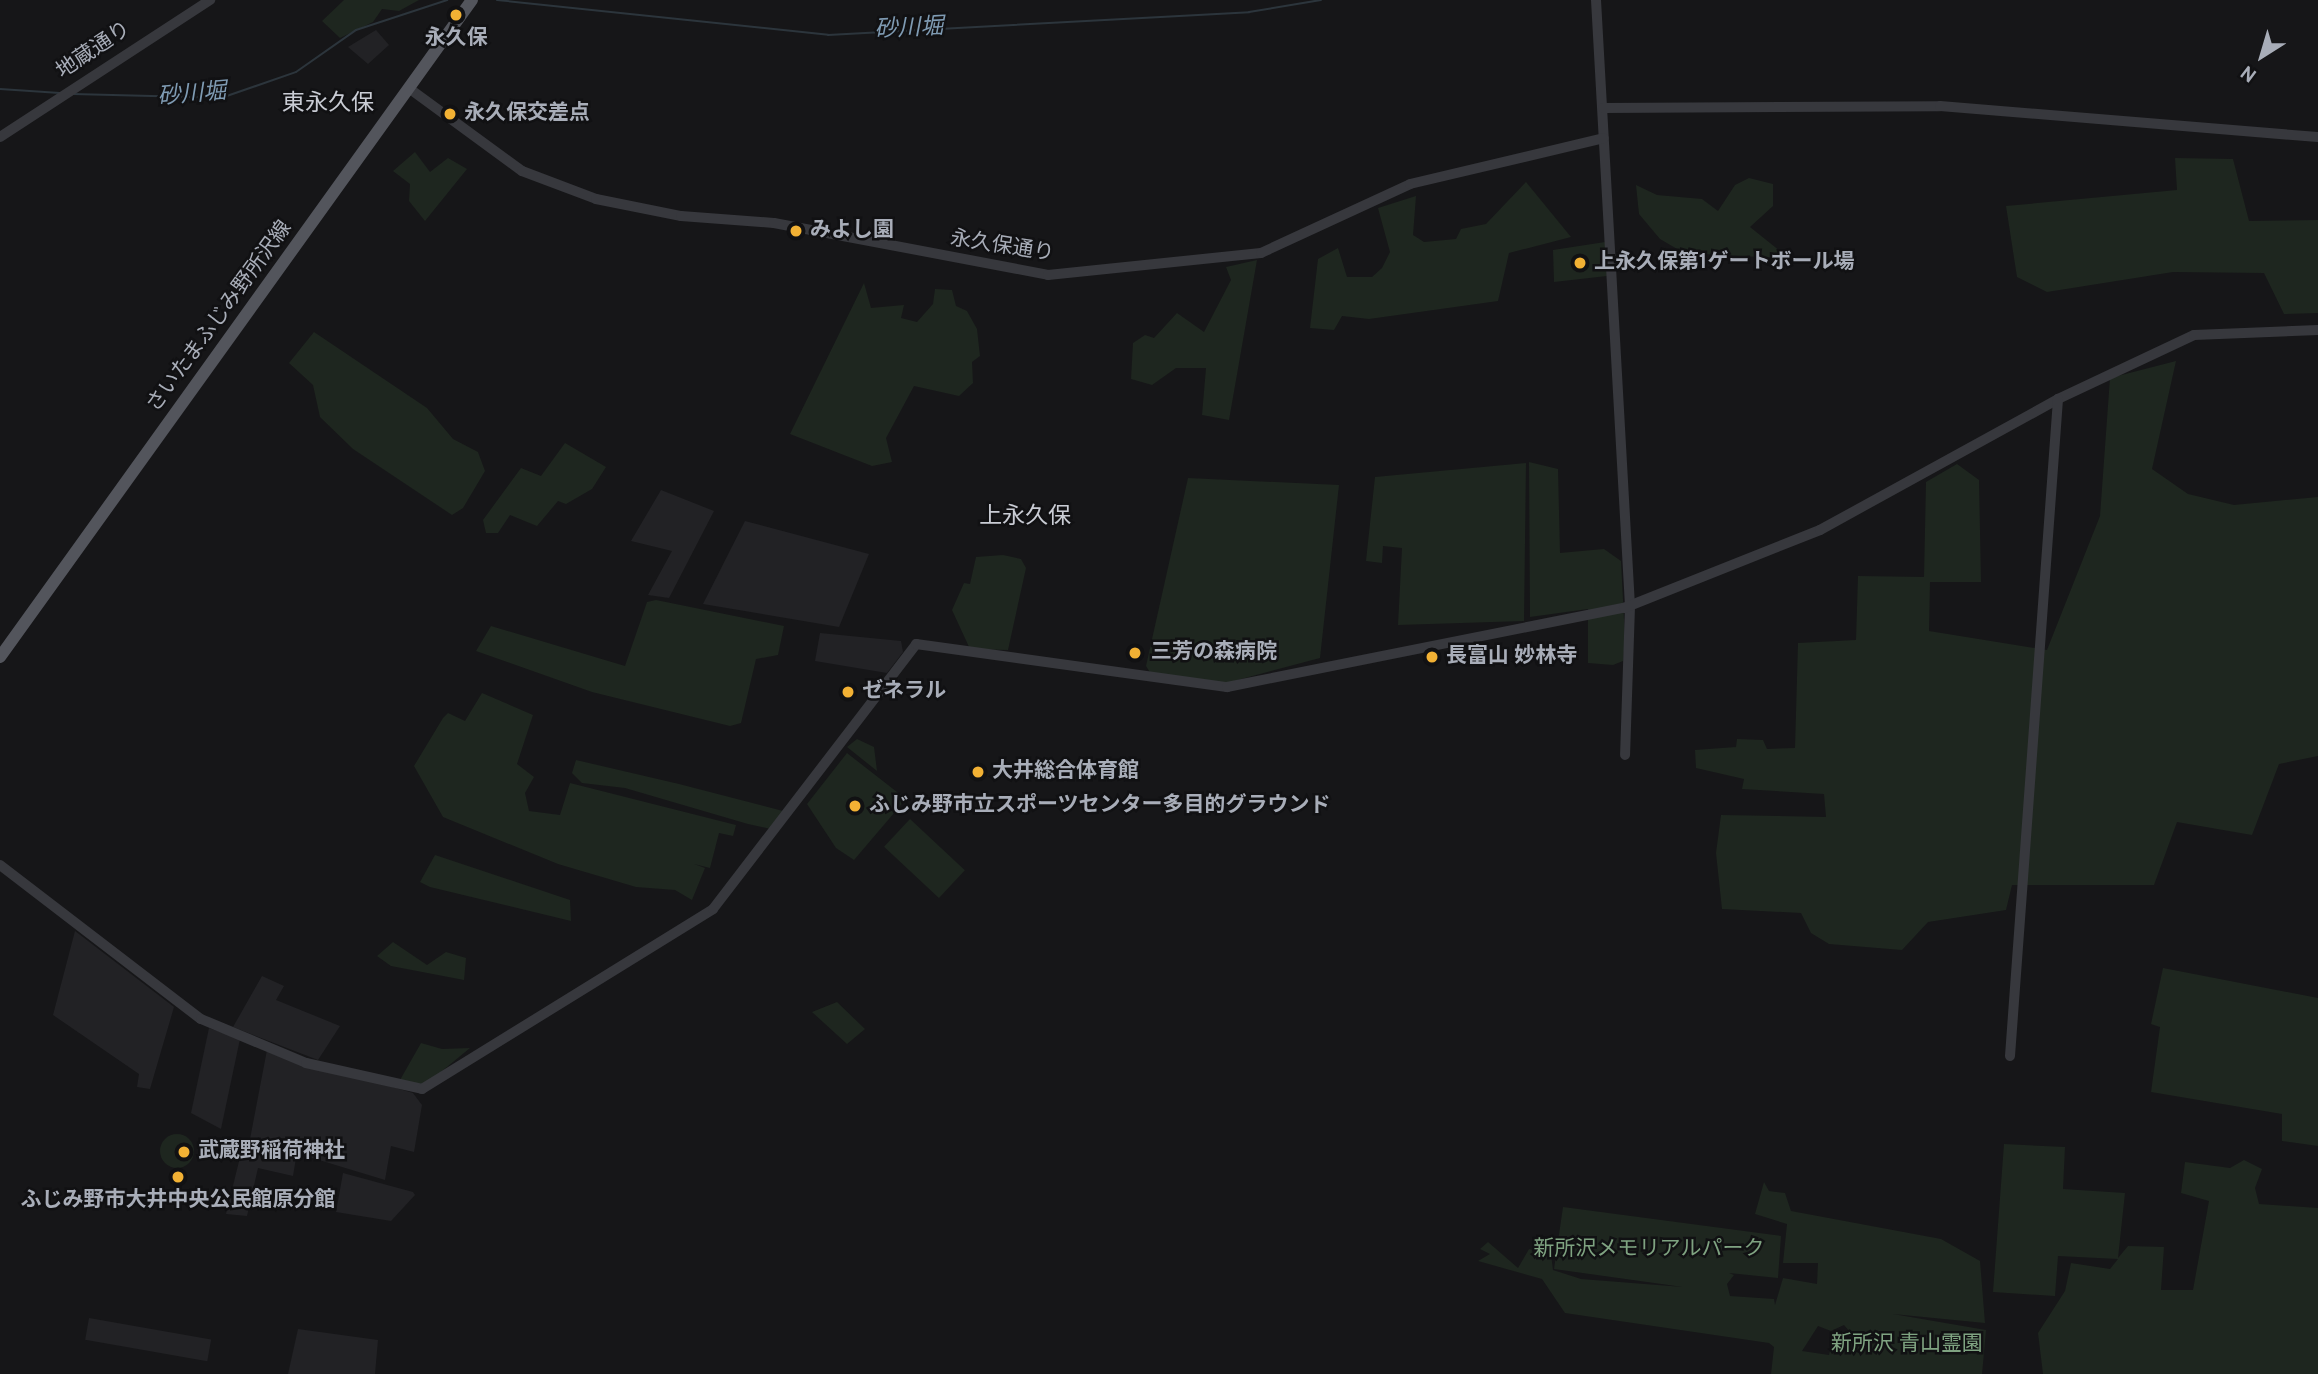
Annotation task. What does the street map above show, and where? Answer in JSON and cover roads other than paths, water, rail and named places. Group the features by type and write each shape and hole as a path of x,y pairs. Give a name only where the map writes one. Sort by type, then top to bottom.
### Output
{"main road":[{"name":"さいたまふじみ野所沢線","path":"0,657 469,4"}],"street":[{"name":"地蔵通り","path":"0,137 210,0"},
{"path":"1595,0 1630,606 1625,755"},
{"name":"永久保通り","path":"410,89 509,164 596,200 681,216 774,223 1048,275 1261,253 1410,184 1604,138"},
{"path":"1603,108 1940,106 2318,137"},
{"path":"0,865 201,1019 306,1063 422,1089 713,909 916,644 1227,687 1630,606 1820,530 2058,399 2194,335 2318,330"},
{"path":"2010,1056 2058,399"}],"waterway":[{"name":"砂川堀","path":"73,94 221,98 296,72 356,30 447,0"},
{"name":"砂川堀","path":"497,0 828,35 1249,12 1321,0"},
{"name":"砂川堀","path":"0,89 60,93"}],"place":[{"name":"永久保","path":"456,15"},
{"name":"永久保交差点","path":"450,114"},
{"name":"みよし園","path":"796,231"},
{"name":"上永久保第1ゲートボール場","path":"1580,263"},
{"name":"三芳の森病院","path":"1135,653"},
{"name":"長富山 妙林寺","path":"1432,657"},
{"name":"ゼネラル","path":"848,692"},
{"name":"大井総合体育館","path":"978,772"},
{"name":"ふじみ野市⽴スポーツセンター多⽬的グラウンド","path":"855,806"},
{"name":"武蔵野稲荷神社","path":"184,1152"},
{"name":"ふじみ野市大井中央公民館原分館","path":"178,1177"}],"district":[{"name":"東永久保","path":"328,105"},
{"name":"上永久保","path":"1025,518"}],"park label":[{"name":"新所沢メモリアルパーク","path":"1649,1250"},
{"name":"新所沢 青山霊園","path":"1907,1345"}]}
